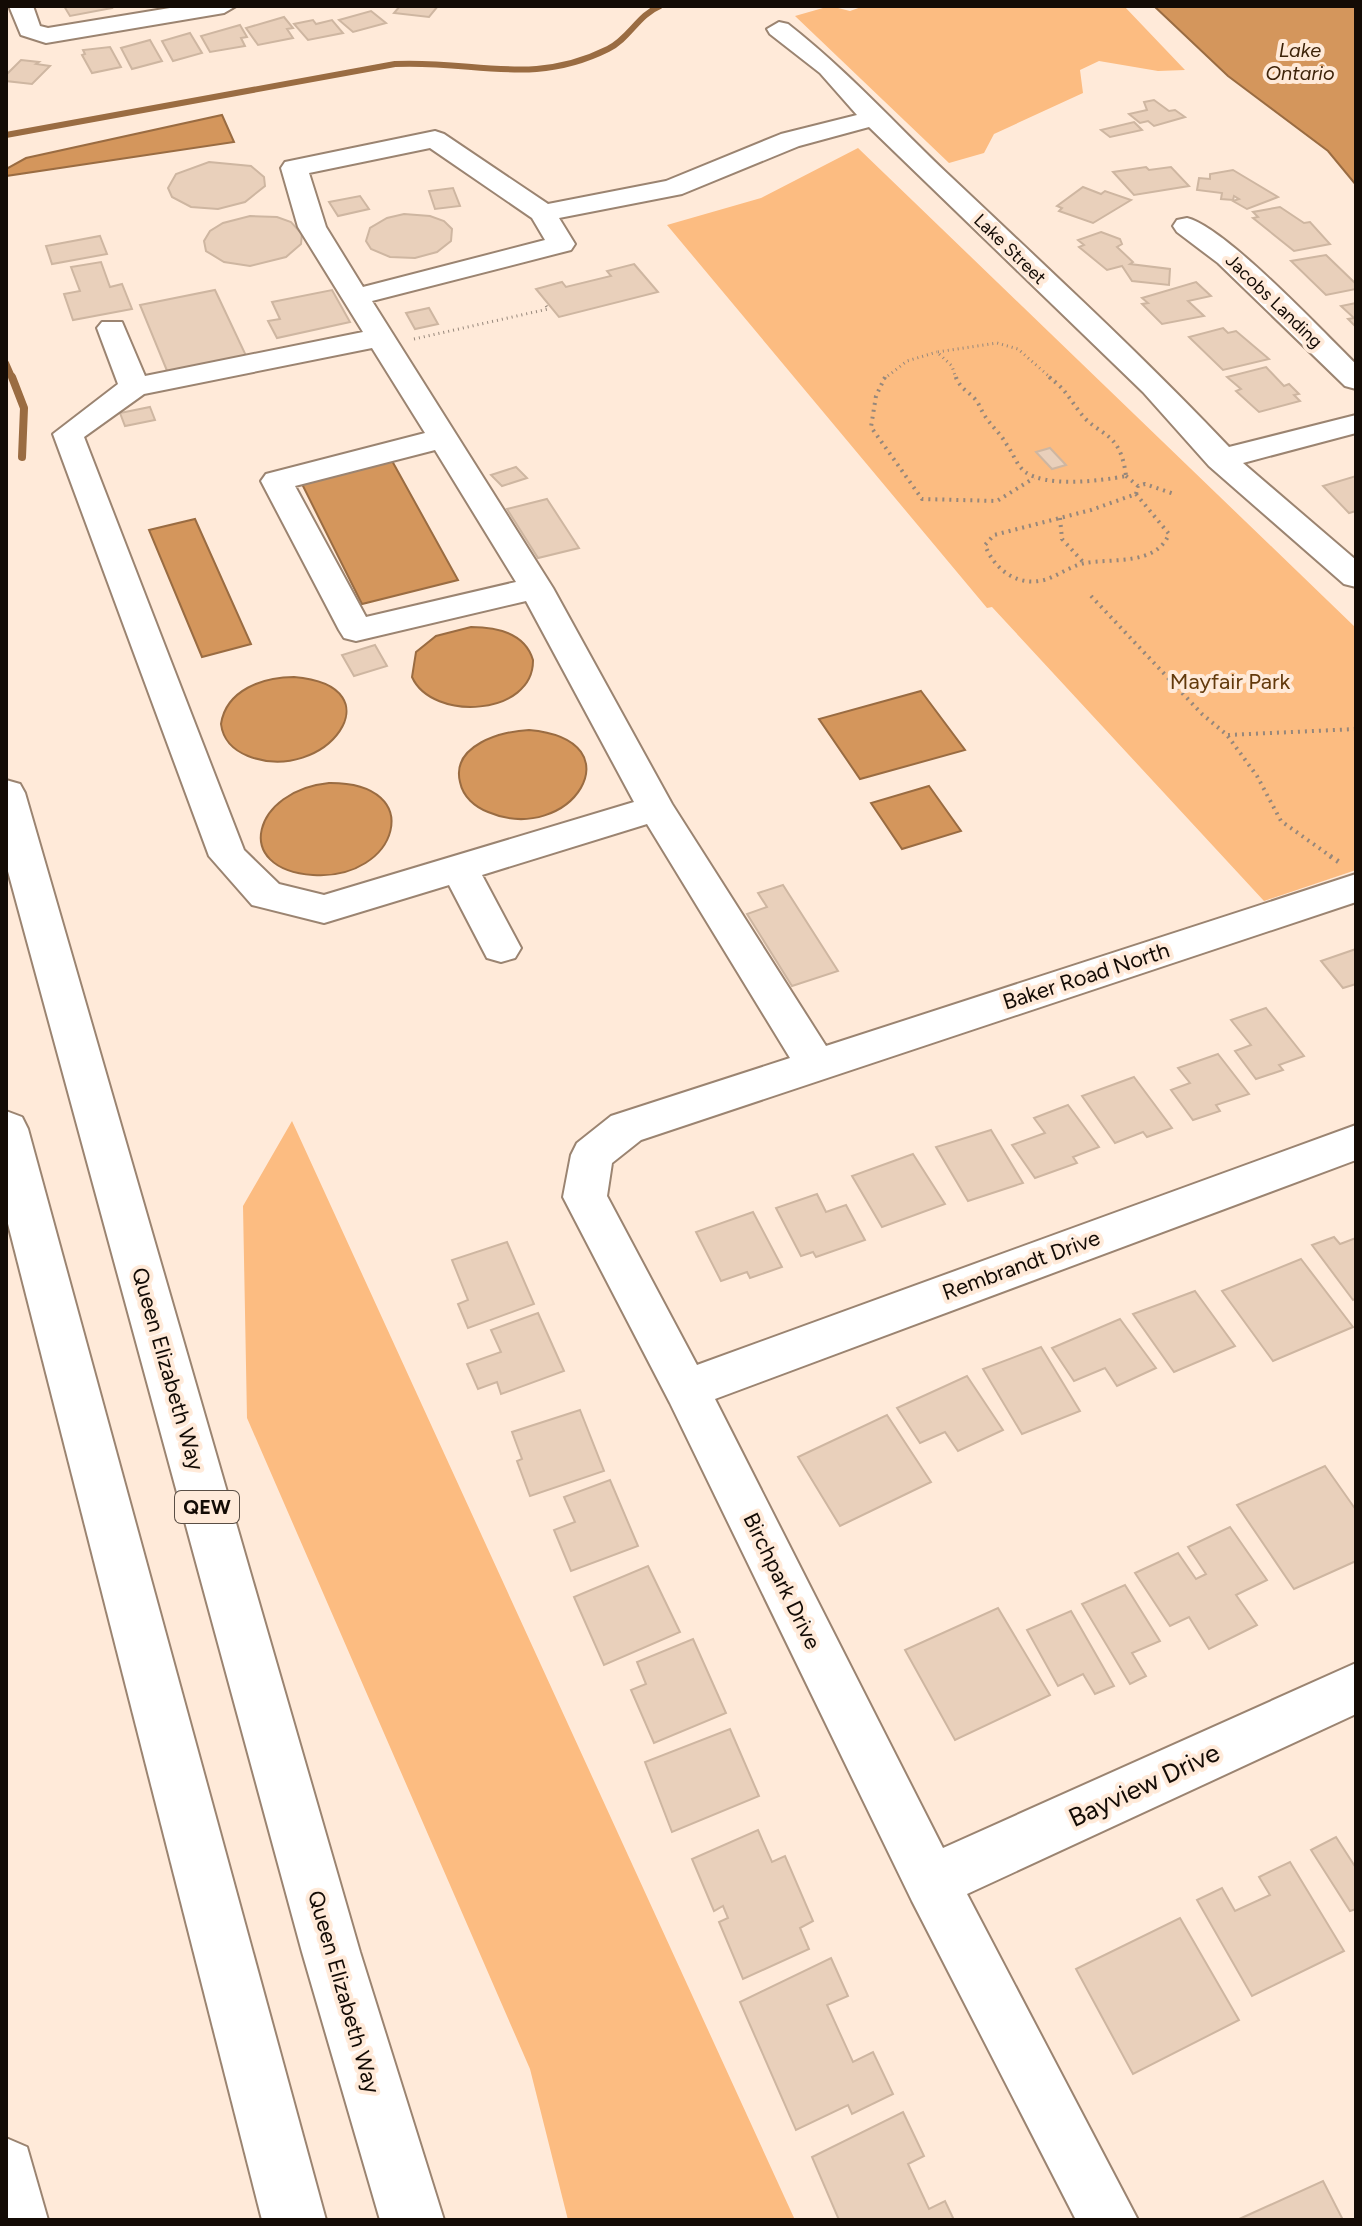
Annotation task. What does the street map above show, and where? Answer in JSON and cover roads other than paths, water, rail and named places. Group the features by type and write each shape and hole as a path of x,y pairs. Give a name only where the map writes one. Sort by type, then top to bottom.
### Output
{"highway":[{"name":"Queen Elizabeth Way","path":"6,793 331,1952 412,2220"},
{"path":"6,1129 294,2220"}],"street":[{"path":"21,6 30,30 46,36 224,6"},
{"name":"Lake Street","path":"772,21 816,71 870,115 1352,573"},
{"path":"543,213 673,188 790,140 870,115"},
{"path":"356,297 561,244 543,213 435,139 294,168 312,227 536,588 656,808 815,1064"},
{"name":"Jacobs Landing","path":"1187,226 1228,257 1356,380"},
{"path":"112,328 134,387"},
{"path":"383,341 134,387 68,434 228,856 266,895 324,909 656,808"},
{"path":"1228,457 1356,424"},
{"path":"443,438 277,481 356,630 536,588"},
{"path":"459,868 501,948"},
{"name":"Baker Road North","path":"815,1064 1352,879"},
{"name":"Birchpark Drive","path":"815,1064 626,1128 592,1155 585,1197 686,1389 931,1882 1108,2220"},
{"name":"Rembrandt Drive","path":"686,1389 1356,1142"},
{"name":"Bayview Drive","path":"931,1882 1356,1688"},
{"path":"6,2168 18,2220"}],"water":[{"name":"Lake Ontario","path":"1154,6 1356,6 1356,185 1328,151 1228,76"},
{"path":"222,115 234,142 6,176 6,169 26,158"},
{"path":"391,459 458,580 362,604 300,480"},
{"path":"195,519 251,644 202,657 149,530"},
{"path":"471,627 500,630 524,643 533,660 529,679 517,693 500,702 459,706 439,701 423,691 412,677 416,652 436,636"},
{"path":"294,677 326,684 342,697 346,714 340,731 324,747 303,758 276,762 248,756 233,747 226,740 221,724 230,702 259,683"},
{"path":"921,691 965,750 860,779 819,719"},
{"path":"529,730 562,738 581,752 586,770 581,788 566,804 545,815 518,819 488,812 470,801 460,782 459,769 463,758 481,742 506,733"},
{"path":"329,783 361,787 381,798 390,813 390,831 382,848 365,863 342,873 313,875 287,870 270,859 262,845 262,829 269,814 283,799 303,789"},
{"path":"929,786 961,831 902,849 871,803"}],"waterway":[{"path":"6,135 395,64 503,69 554,67 615,45 660,6"},
{"path":"6,363 13,379"},
{"path":"12,377 24,408 22,457"}],"park label":[{"name":"Mayfair Park","path":"1230,681"}]}
